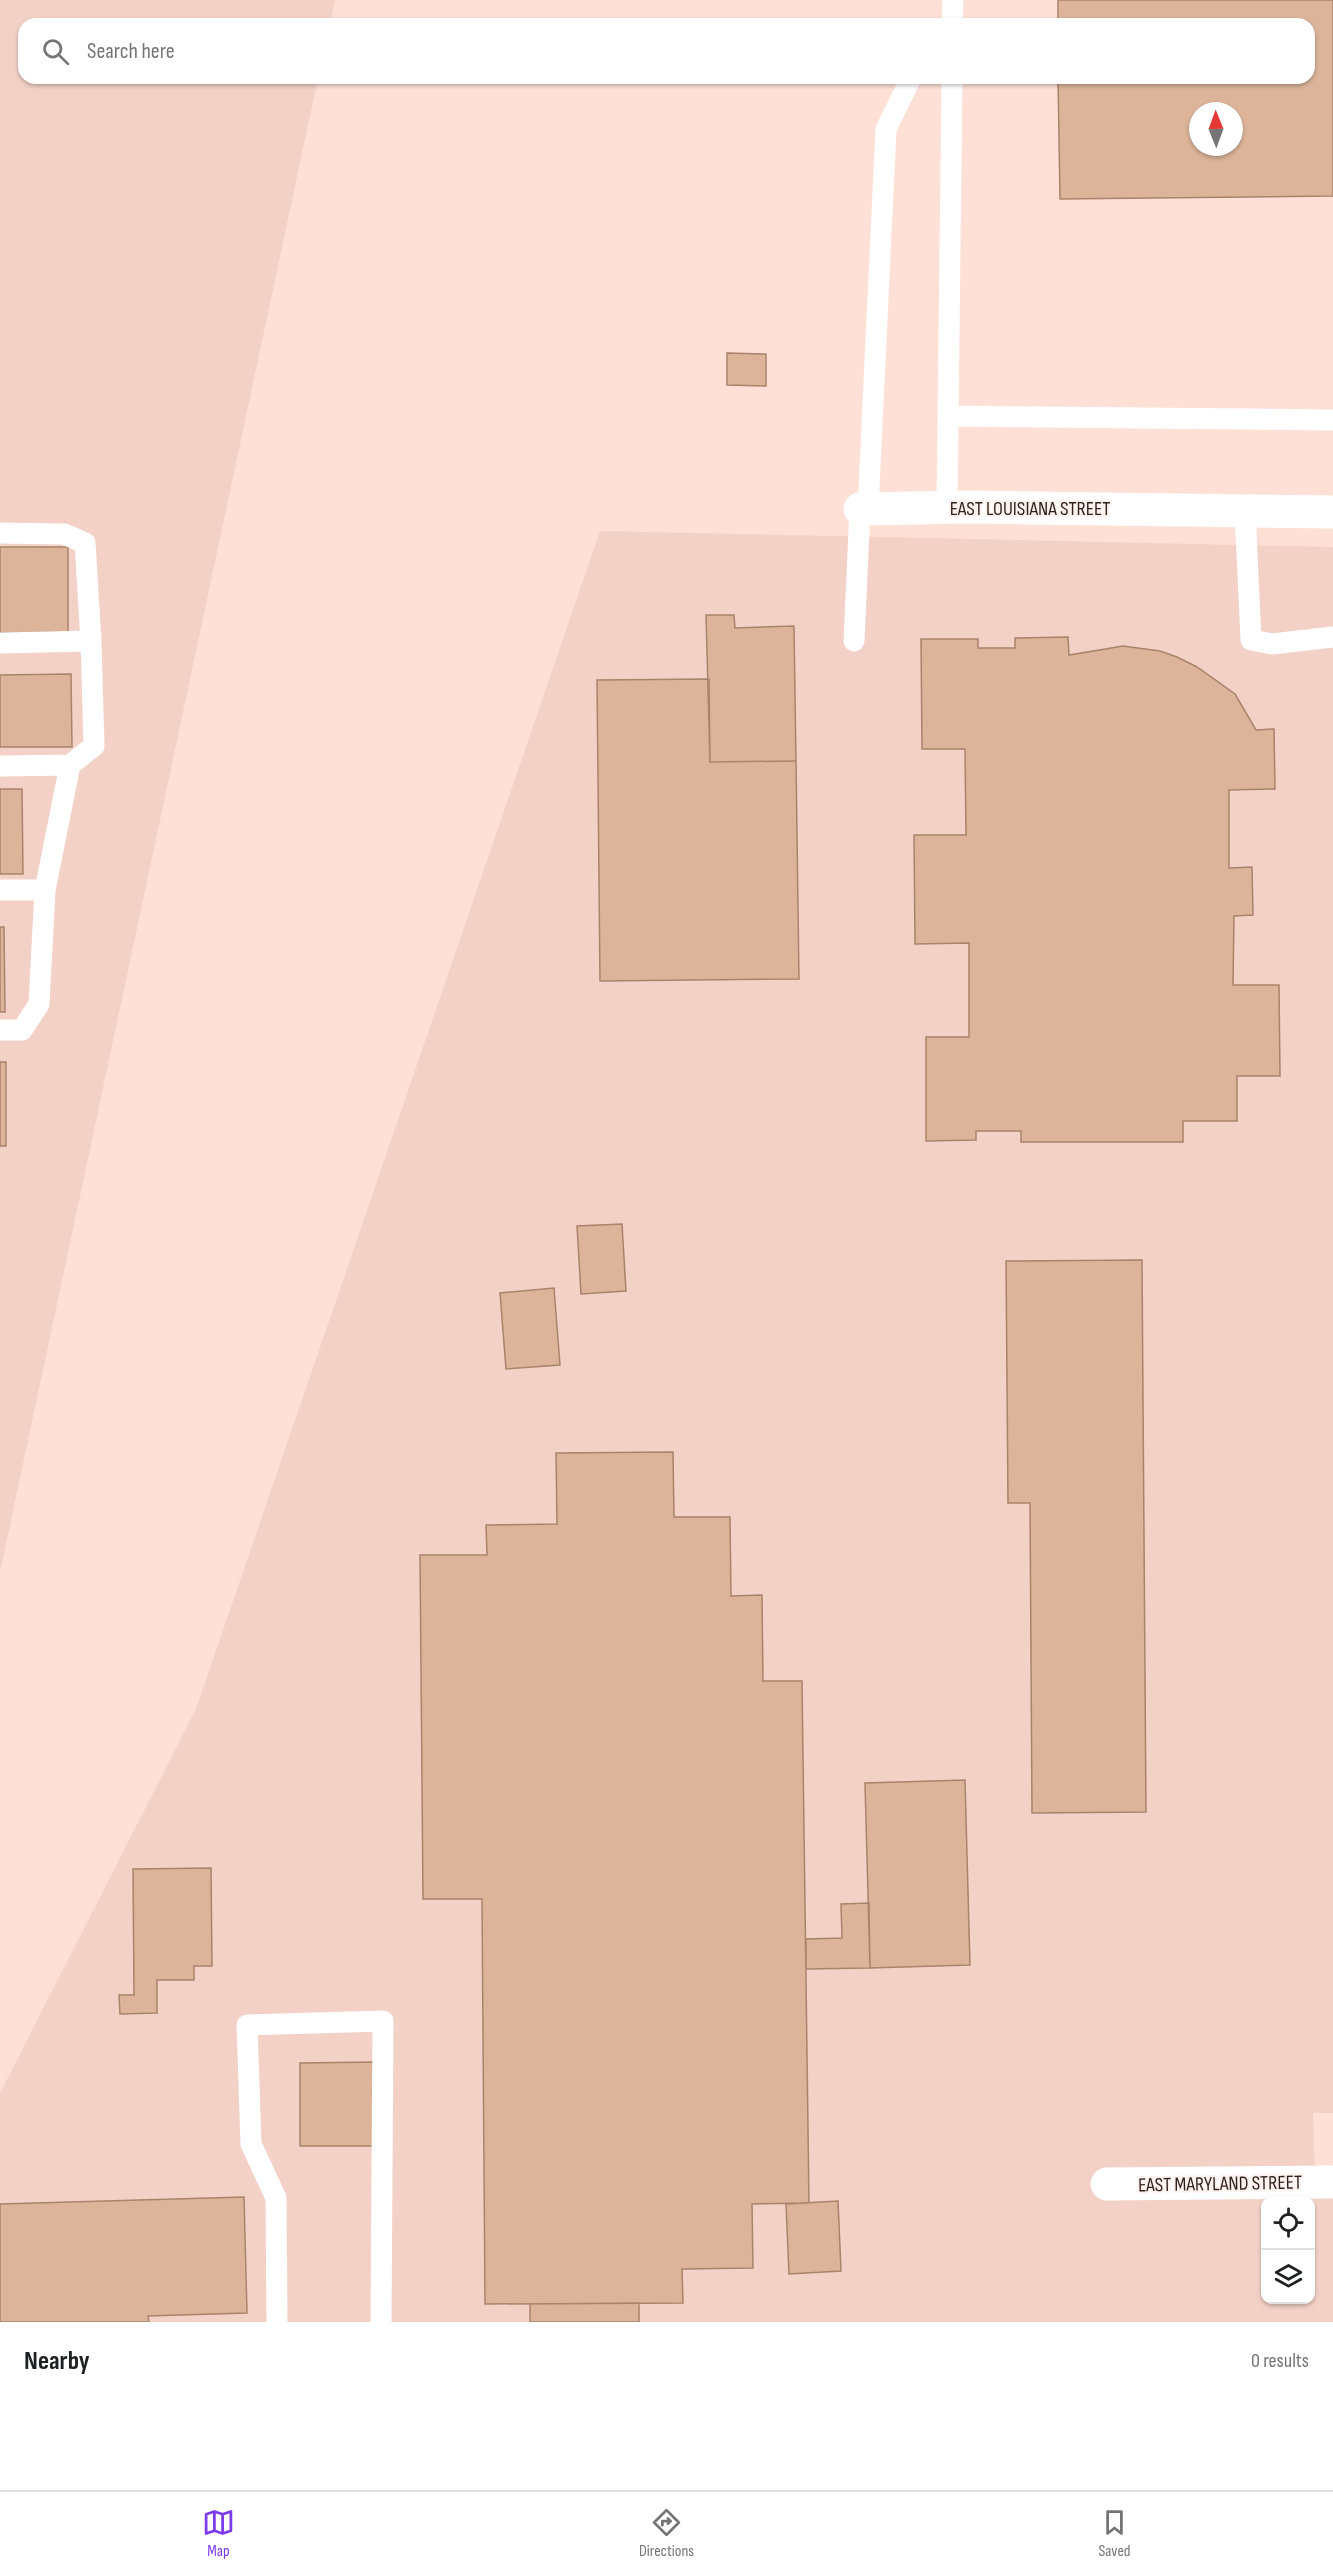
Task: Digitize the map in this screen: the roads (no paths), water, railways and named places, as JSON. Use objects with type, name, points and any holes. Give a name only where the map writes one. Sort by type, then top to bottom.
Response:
[{"type":"street","name":"EAST LOUISIANA STREET","points":[[864,509],[947,507],[1333,512]]},
{"type":"street","name":"EAST MARYLAND STREET","points":[[1107,2184],[1333,2182]]},
{"type":"lane","points":[[952,18],[953,0]]},
{"type":"lane","points":[[854,641],[886,129],[907,84]]},
{"type":"lane","points":[[947,507],[952,84]]},
{"type":"lane","points":[[948,416],[1333,420]]},
{"type":"lane","points":[[1245,510],[1251,640],[1272,644],[1333,637]]},
{"type":"lane","points":[[0,533],[64,534],[85,543],[94,746],[70,765],[0,766]]},
{"type":"lane","points":[[0,643],[91,641]]},
{"type":"lane","points":[[0,1030],[22,1030],[39,1004],[45,890],[70,765]]},
{"type":"lane","points":[[0,890],[45,890]]},
{"type":"lane","points":[[277,2322],[276,2198],[251,2144],[247,2025],[383,2020],[381,2322]]}]
